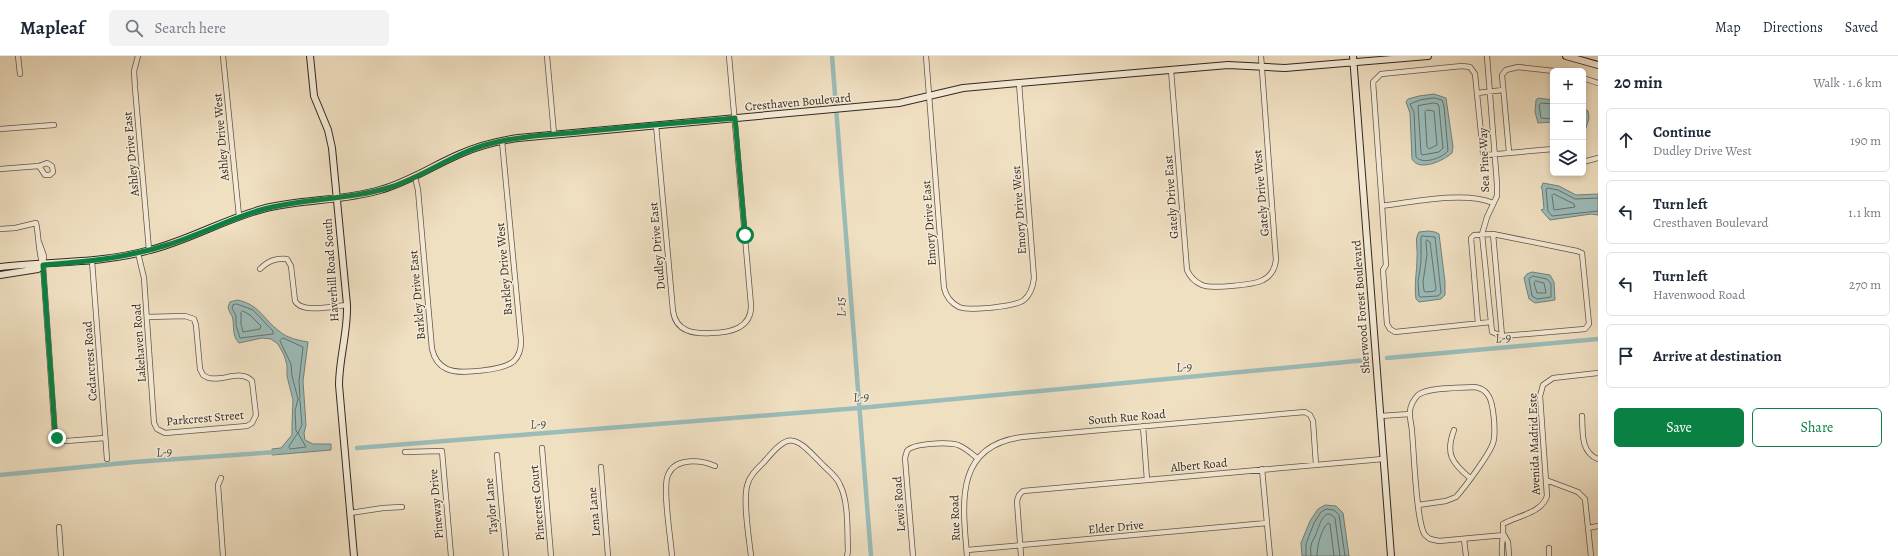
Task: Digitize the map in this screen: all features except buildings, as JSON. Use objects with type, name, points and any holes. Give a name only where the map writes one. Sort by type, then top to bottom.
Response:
[{"type":"street","points":[[18,56],[20,74]]},
{"type":"street","name":"Ashley Drive East","points":[[138,56],[134,71],[150,250]]},
{"type":"street","name":"Ashley Drive West","points":[[223,56],[239,216]]},
{"type":"street","name":"Haverhill Road South","points":[[310,56],[314,96],[331,141],[337,198],[347,327],[340,362],[339,385],[354,556]]},
{"type":"street","points":[[547,56],[554,134]]},
{"type":"street","points":[[729,56],[735,118]]},
{"type":"street","name":"Emory Drive East","points":[[926,56],[945,291],[951,301],[962,308],[994,306]]},
{"type":"street","name":"Gately Drive West","points":[[1232,285],[1262,281],[1270,275],[1276,263],[1261,56]]},
{"type":"street","name":"Cresthaven Boulevard","points":[[0,267],[33,263],[43,265],[92,261],[150,250],[174,243],[239,216],[282,205],[378,191],[415,177],[460,154],[502,141],[554,134],[899,103],[963,88],[1228,65],[1297,68],[1354,59],[1428,56]]},
{"type":"street","name":"Sea Pine Way","points":[[1487,56],[1498,184],[1497,196],[1484,224],[1482,234],[1492,332],[1502,336]]},
{"type":"street","points":[[1566,56],[1598,65]]},
{"type":"street","name":"Sherwood Forest Boulevard","points":[[1354,59],[1391,556]]},
{"type":"street","points":[[1491,322],[1395,332],[1390,329],[1387,324],[1383,270],[1386,265],[1373,82],[1376,77],[1381,74],[1462,66],[1470,67],[1475,74],[1483,153],[1486,156],[1509,152],[1550,149]]},
{"type":"street","points":[[1509,152],[1502,75],[1510,68],[1550,71]]},
{"type":"street","name":"Gately Drive East","points":[[1171,70],[1187,270],[1192,278],[1202,285],[1213,287],[1232,285]]},
{"type":"street","points":[[1586,79],[1598,83]]},
{"type":"street","name":"Emory Drive West","points":[[994,306],[1013,304],[1022,301],[1030,293],[1034,284],[1019,83]]},
{"type":"street","points":[[1477,93],[1503,90]]},
{"type":"street","name":"Dudley Drive East","points":[[656,125],[674,314],[677,322],[686,331],[698,334],[730,332],[740,328],[748,320],[751,308],[735,118]]},
{"type":"street","points":[[0,129],[54,125]]},
{"type":"street","name":"Barkley Drive West","points":[[482,370],[502,367],[510,363],[517,356],[521,345],[502,141]]},
{"type":"street","points":[[1586,161],[1598,158]]},
{"type":"street","points":[[0,169],[39,166]]},
{"type":"street","name":"Barkley Drive East","points":[[415,177],[418,190],[434,355],[442,366],[450,370],[482,370]]},
{"type":"street","points":[[1382,206],[1447,198],[1484,199],[1493,203]]},
{"type":"street","points":[[0,229],[15,228],[36,223],[39,242],[44,256],[43,265],[55,435],[60,440],[66,441],[106,438]]},
{"type":"street","points":[[1478,323],[1471,238],[1474,235],[1493,234],[1582,253],[1589,324],[1585,329],[1502,336],[1493,234]]},
{"type":"street","name":"Lakehaven Road","points":[[138,253],[144,278],[154,423],[159,431]]},
{"type":"street","points":[[260,269],[268,262],[278,258],[287,259],[291,266],[295,301],[297,304],[305,308],[346,305]]},
{"type":"street","name":"Cedarcrest Road","points":[[92,261],[107,459]]},
{"type":"street","name":"Cresthaven Boulevard","points":[[0,275],[38,268],[43,265]]},
{"type":"street","name":"Parkcrest Street","points":[[147,317],[188,316],[194,319],[196,325],[200,369],[203,375],[212,378],[244,376],[252,380],[256,415],[252,423],[247,426],[173,432],[159,431]]},
{"type":"street","name":"Avenida Madrid Este","points":[[1504,535],[1503,524],[1538,509],[1543,505],[1547,496],[1540,390],[1545,382],[1553,378],[1598,373]]},
{"type":"street","points":[[1418,504],[1453,499],[1490,449],[1494,440],[1492,403],[1486,392],[1475,387],[1427,391],[1416,398],[1411,407],[1410,414],[1418,504],[1420,526],[1427,537],[1439,541],[1504,535]]},
{"type":"street","name":"South Rue Road","points":[[978,459],[996,445],[1016,438],[1305,412],[1310,415],[1313,421],[1316,465]]},
{"type":"street","points":[[1380,416],[1410,414]]},
{"type":"street","points":[[1582,416],[1585,447],[1591,455],[1598,459]]},
{"type":"street","points":[[1143,426],[1147,480]]},
{"type":"street","points":[[1454,430],[1450,441],[1452,458],[1456,466],[1470,478]]},
{"type":"street","points":[[751,556],[746,498],[747,484],[750,478],[777,447],[782,443],[792,441],[802,444],[840,483],[845,503],[847,556]]},
{"type":"street","name":"Lewis Road","points":[[913,556],[905,458],[907,452],[914,446],[952,444],[964,448],[978,459]]},
{"type":"street","name":"Pinecrest Court","points":[[542,448],[551,556]]},
{"type":"street","name":"Pineway Drive","points":[[405,452],[442,451],[451,556]]},
{"type":"street","name":"Taylor Lane","points":[[497,455],[506,556]]},
{"type":"street","name":"Rue Road","points":[[967,556],[963,496],[967,479],[978,459]]},
{"type":"street","name":"Albert Road","points":[[1020,545],[1017,501],[1019,495],[1026,490],[1383,459]]},
{"type":"street","points":[[672,556],[666,491],[668,474],[673,468],[688,462],[704,461],[715,466]]},
{"type":"street","name":"Lena Lane","points":[[601,467],[608,556]]},
{"type":"street","points":[[1262,469],[1270,556]]},
{"type":"street","points":[[221,478],[218,485],[223,556]]},
{"type":"street","points":[[1546,480],[1578,492],[1583,496],[1586,502],[1591,556]]},
{"type":"street","points":[[350,513],[402,507]]},
{"type":"street","name":"Elder Drive","points":[[967,550],[1267,523]]},
{"type":"street","points":[[1588,528],[1598,526]]},
{"type":"street","points":[[59,527],[61,556]]},
{"type":"street","points":[[1502,556],[1501,543],[1504,535]]},
{"type":"street","points":[[1504,535],[1508,542],[1509,556]]},
{"type":"street","points":[[1464,539],[1466,556]]},
{"type":"street","points":[[1020,545],[1021,556]]},
{"type":"street","points":[[1549,548],[1549,556]]},
{"type":"water","points":[[1434,94],[1446,98],[1453,147],[1452,153],[1437,162],[1420,165],[1415,163],[1412,159],[1410,113],[1406,102],[1408,99]]},
{"type":"water","points":[[1538,98],[1550,100],[1550,122],[1538,123],[1535,112],[1536,100]]},
{"type":"water","points":[[1586,109],[1588,111],[1589,118],[1586,128]]},
{"type":"water","points":[[1543,183],[1559,186],[1576,195],[1598,194],[1598,215],[1591,214],[1550,220],[1541,210],[1544,209],[1541,188]]},
{"type":"water","points":[[1428,231],[1439,234],[1445,282],[1445,295],[1441,299],[1419,302],[1416,299],[1415,293],[1417,254],[1416,244],[1419,232]]},
{"type":"water","points":[[1532,272],[1550,275],[1554,282],[1555,300],[1535,303],[1529,299],[1524,278],[1527,274]]},
{"type":"water","points":[[237,300],[256,308],[285,335],[308,342],[303,381],[306,425],[304,433],[305,440],[313,444],[331,444],[331,450],[272,455],[272,449],[281,448],[292,435],[293,400],[287,376],[287,365],[278,344],[271,339],[262,338],[239,343],[235,337],[233,319],[228,307],[230,302]]},
{"type":"water","points":[[1325,505],[1336,506],[1343,513],[1349,556],[1302,556],[1301,543],[1310,521],[1318,509]]},
{"type":"waterway","name":"L-15","points":[[832,56],[871,556]]},
{"type":"waterway","name":"L-9","points":[[1387,358],[1598,339]]},
{"type":"waterway","name":"L-9","points":[[357,448],[859,408],[1367,360]]},
{"type":"waterway","name":"L-9","points":[[0,475],[134,462],[277,452]]},
{"type":"route","points":[[57,438],[55,435],[43,265],[124,257],[174,243],[236,217],[264,209],[300,202],[347,197],[378,191],[415,177],[474,148],[502,141],[583,131],[735,118],[745,235]]}]
